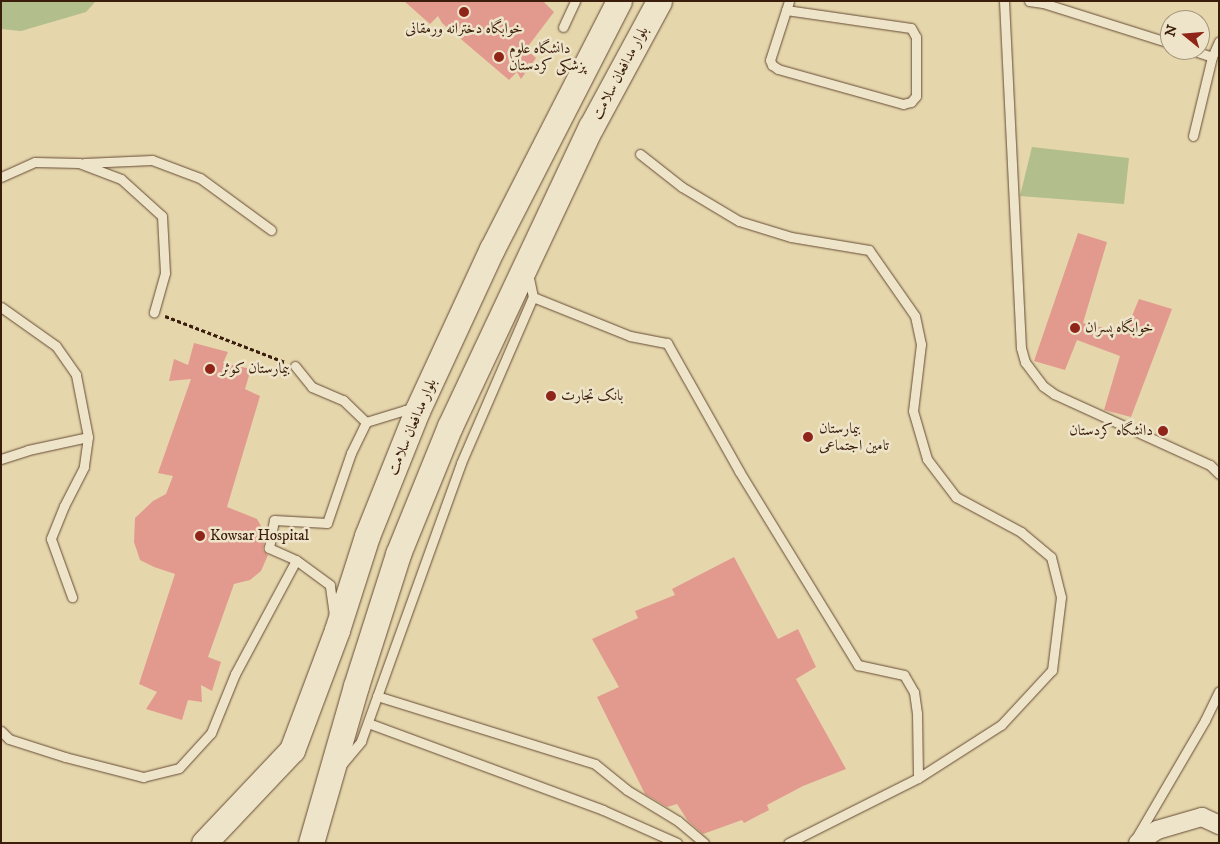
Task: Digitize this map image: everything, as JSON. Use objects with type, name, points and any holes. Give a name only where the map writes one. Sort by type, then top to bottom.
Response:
[{"type":"main road","name":"بلوار مدافعان سلامت","points":[[204,843],[292,750],[337,630],[367,536],[417,411],[492,249],[619,1]]},
{"type":"main road","name":"بلوار مدافعان سلامت","points":[[311,843],[356,686],[398,554],[450,426],[591,128],[659,1]]},
{"type":"street","points":[[1138,843],[1157,830],[1202,817],[1219,825]]},
{"type":"lane","points":[[563,27],[575,1]]},
{"type":"lane","points":[[1004,1],[1021,348],[1025,362],[1043,386],[1054,394],[1210,465],[1219,474]]},
{"type":"lane","points":[[1030,1],[1043,3],[1160,41]]},
{"type":"lane","points":[[788,6],[910,28],[916,37],[916,96],[911,102],[903,104],[778,69],[772,65],[770,60],[788,6]]},
{"type":"lane","points":[[1192,136],[1212,57],[1219,41]]},
{"type":"lane","points":[[640,154],[682,187],[739,221],[791,237],[869,250],[915,316],[921,344],[913,411],[926,459],[956,497],[1021,532],[1051,557],[1061,597],[1052,670],[1001,725],[918,778],[788,843]]},
{"type":"lane","points":[[1,177],[35,162],[79,163],[152,160],[200,178],[271,230]]},
{"type":"lane","points":[[79,163],[121,179],[162,216],[165,273],[154,312]]},
{"type":"lane","points":[[330,778],[361,740],[462,463],[533,297],[526,266]]},
{"type":"lane","points":[[533,297],[630,336],[667,343],[739,471],[858,665],[904,674],[914,692],[917,713],[918,778]]},
{"type":"lane","points":[[1,307],[56,346],[76,375],[88,437],[84,467],[64,506],[51,539],[72,597]]},
{"type":"lane","points":[[295,366],[312,387],[343,400],[366,422]]},
{"type":"lane","points":[[337,630],[330,585],[296,560],[269,548],[274,520],[327,523],[351,454],[366,422],[405,410],[417,411]]},
{"type":"lane","points":[[1,459],[28,450],[88,437]]},
{"type":"lane","points":[[1,731],[9,739],[143,777],[179,768],[211,733],[235,674],[296,560]]},
{"type":"lane","points":[[1134,843],[1205,720],[1219,691]]},
{"type":"lane","points":[[377,696],[595,764],[627,790],[678,822],[704,843]]},
{"type":"lane","points":[[368,723],[604,810],[677,843]]},
{"type":"path","points":[[154,312],[295,366]]},
{"type":"green space","points":[[1,1],[96,1],[86,12],[21,31],[1,29]]},
{"type":"green space","points":[[1032,147],[1129,158],[1124,204],[1020,196]]},
{"type":"building","points":[[404,1],[543,1],[554,12],[526,49],[536,58],[521,79],[517,72],[509,80],[442,23],[438,16],[430,24]]},
{"type":"building","name":"خوابگاه پسران","points":[[1078,233],[1107,242],[1083,323],[1125,333],[1139,299],[1172,309],[1131,417],[1104,410],[1120,356],[1077,340],[1065,370],[1034,361]]},
{"type":"building","name":"Kowsar Hospital","points":[[194,343],[228,352],[223,363],[251,369],[245,389],[260,396],[227,507],[257,519],[265,533],[263,550],[268,555],[261,571],[250,580],[234,584],[208,657],[221,662],[212,691],[201,685],[202,702],[188,700],[182,720],[146,709],[157,692],[139,684],[175,574],[140,560],[134,542],[135,518],[153,501],[166,494],[173,476],[158,473],[191,379],[169,381],[174,359],[188,365]]},
{"type":"building","points":[[734,557],[778,639],[798,629],[816,667],[796,679],[846,769],[803,786],[767,805],[769,810],[744,823],[742,820],[703,834],[688,821],[677,804],[667,807],[645,794],[597,697],[619,687],[592,639],[638,618],[635,611],[675,595],[672,589]]},
{"type":"place","name":"خوابگاه دخترانه ورمقانی","points":[[464,12]]},
{"type":"place","name":"دانشگاه علوم پزشکی کردستان","points":[[499,57]]},
{"type":"place","name":"خوابگاه پسران","points":[[1075,328]]},
{"type":"place","name":"بیمارستان کوثر","points":[[210,369]]},
{"type":"place","name":"بانک تجارت","points":[[551,396]]},
{"type":"place","name":"دانشگاه کردستان","points":[[1163,431]]},
{"type":"place","name":"بیمارستان تامین اجتماعی","points":[[808,437]]},
{"type":"place","name":"Kowsar Hospital","points":[[200,536]]}]
